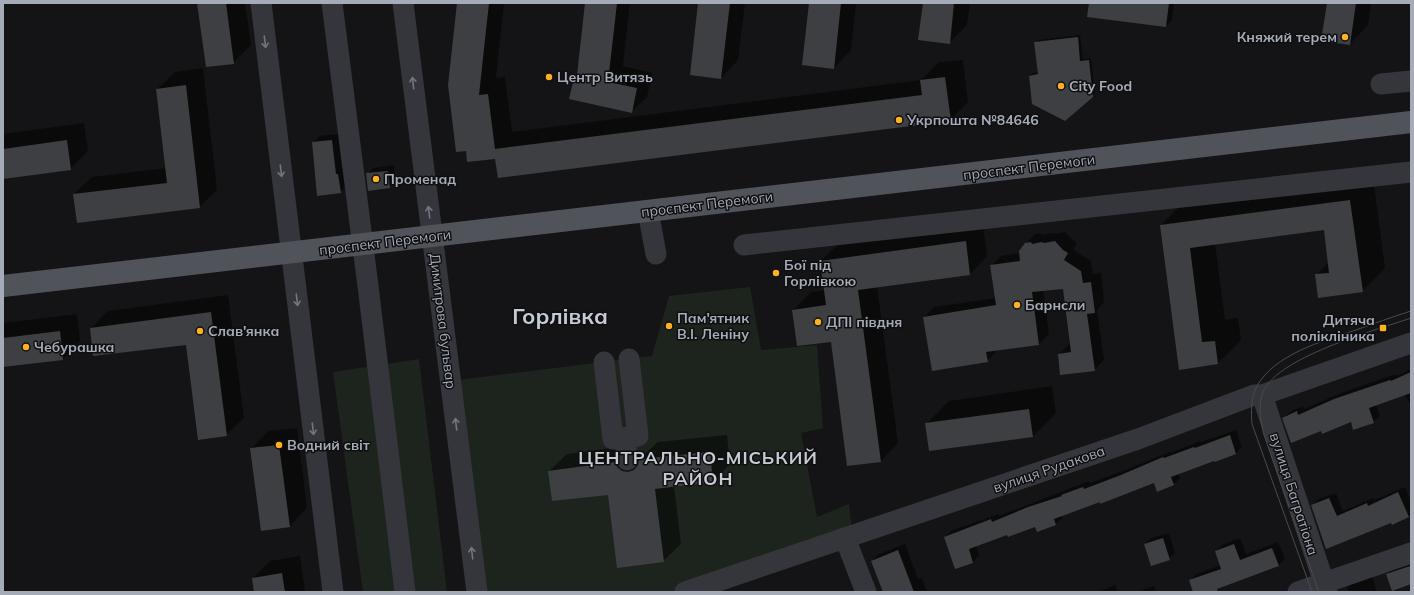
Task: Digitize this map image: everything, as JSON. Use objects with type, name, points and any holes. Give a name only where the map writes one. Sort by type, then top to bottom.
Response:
[{"type":"main road","name":"проспект Перемоги","points":[[3,286],[1411,122]]},
{"type":"street","points":[[260,3],[333,592]]},
{"type":"street","points":[[332,3],[405,592]]},
{"type":"street","name":"Димитрова бульвар","points":[[403,3],[477,592]]},
{"type":"street","points":[[1381,84],[1411,81]]},
{"type":"street","points":[[744,245],[1411,172]]},
{"type":"street","points":[[648,211],[656,254]]},
{"type":"street","name":"вулиця Рудакова","points":[[685,592],[1138,439],[1254,395],[1262,395],[1411,343]]},
{"type":"street","points":[[604,362],[614,439],[624,438],[638,436],[629,359]]},
{"type":"street","name":"вулиця Багратіона","points":[[1262,395],[1325,588]]},
{"type":"street","points":[[624,438],[627,460]]},
{"type":"street","points":[[845,538],[866,592]]},
{"type":"street","points":[[1298,592],[1325,588],[1411,553]]},
{"type":"shaded area","points":[[750,287],[761,350],[817,345],[823,428],[801,433],[817,517],[849,504],[853,538],[697,592],[484,592],[458,380],[652,356],[669,296]]},
{"type":"shaded area","points":[[419,359],[447,592],[363,592],[333,372]]},
{"type":"building","points":[[197,3],[226,3],[234,64],[206,67]]},
{"type":"building","points":[[457,3],[489,3],[479,95],[488,94],[495,149],[922,95],[920,80],[945,77],[951,121],[498,178],[495,159],[467,162],[466,151],[456,152],[448,85]]},
{"type":"building","points":[[585,3],[617,3],[608,82],[637,88],[632,113],[569,99],[575,74],[577,75]]},
{"type":"building","points":[[698,3],[730,3],[721,79],[690,75]]},
{"type":"building","points":[[809,3],[841,3],[834,69],[802,65]]},
{"type":"building","points":[[923,3],[954,3],[950,44],[918,40]]},
{"type":"building","points":[[1089,3],[1169,3],[1166,27],[1087,17]]},
{"type":"building","points":[[1327,3],[1356,3],[1350,45],[1321,41]]},
{"type":"building","name":"City Food","points":[[1078,37],[1080,61],[1089,60],[1093,97],[1065,121],[1032,104],[1029,76],[1038,74],[1034,42]]},
{"type":"building","points":[[186,85],[200,208],[77,223],[73,194],[167,183],[156,89]]},
{"type":"building","points":[[67,140],[71,170],[3,179],[3,149]]},
{"type":"building","points":[[332,140],[336,174],[338,174],[341,193],[317,196],[312,142]]},
{"type":"building","points":[[388,171],[390,188],[368,191],[366,173]]},
{"type":"building","points":[[1350,200],[1363,292],[1318,298],[1315,274],[1329,273],[1324,230],[1190,248],[1202,342],[1215,341],[1218,364],[1179,370],[1160,225]]},
{"type":"building","points":[[966,241],[970,275],[858,290],[881,462],[847,466],[831,342],[797,346],[792,310],[826,305],[820,261]]},
{"type":"building","name":"Барнсли","points":[[1055,241],[1068,253],[1064,260],[1081,271],[1083,283],[1091,282],[1095,313],[1087,314],[1095,371],[1060,375],[1058,354],[1071,352],[1063,289],[1032,292],[1039,345],[986,352],[988,362],[932,371],[923,317],[996,305],[990,265],[1020,261],[1019,251],[1025,243],[1031,242],[1032,244]]},
{"type":"building","points":[[211,312],[227,436],[198,440],[186,345],[93,356],[90,328]]},
{"type":"building","points":[[60,331],[63,360],[3,367],[3,338]]},
{"type":"building","points":[[1411,372],[1411,393],[1369,408],[1374,423],[1353,430],[1351,422],[1322,434],[1321,431],[1291,443],[1282,418],[1297,411],[1298,415],[1334,399],[1390,380],[1391,381]]},
{"type":"building","points":[[1029,409],[1033,437],[929,451],[925,423]]},
{"type":"building","points":[[1230,435],[1236,454],[1171,477],[1174,485],[1157,492],[1154,483],[1100,504],[1100,502],[1054,519],[1056,525],[1037,532],[1035,527],[1008,537],[1007,535],[969,549],[973,563],[955,569],[944,537],[991,519],[992,522],[1028,507],[1121,475],[1163,457],[1164,458],[1194,447],[1195,448]]},
{"type":"building","points":[[279,445],[290,527],[261,531],[250,448]]},
{"type":"building","points":[[710,452],[713,482],[655,489],[664,562],[617,568],[608,495],[552,501],[548,471],[615,462],[617,467],[622,471],[628,472],[634,470],[638,465],[639,459]]},
{"type":"building","points":[[1398,492],[1409,517],[1392,525],[1391,523],[1326,549],[1311,505],[1329,498],[1337,516],[1367,503],[1368,506]]},
{"type":"building","points":[[1163,538],[1170,560],[1151,566],[1144,544]]},
{"type":"building","points":[[1234,544],[1240,560],[1272,548],[1279,566],[1217,589],[1218,592],[1193,592],[1189,580],[1221,569],[1215,551]]},
{"type":"building","points":[[898,550],[914,592],[883,592],[871,561]]},
{"type":"building","points":[[1410,566],[1411,584],[1392,591],[1386,574]]},
{"type":"building","points":[[282,573],[285,592],[254,592],[252,578]]},
{"type":"tram line","points":[[1312,592],[1252,424],[1252,404],[1255,390],[1265,375],[1275,366],[1300,351],[1327,339],[1411,311]]},
{"type":"tram line","points":[[1319,592],[1264,435],[1260,410],[1262,395],[1270,382],[1285,369],[1305,358],[1328,347],[1411,318]]},
{"type":"place","name":"Княжий терем","points":[[1345,37]]},
{"type":"place","name":"Центр Витязь","points":[[549,77]]},
{"type":"place","name":"City Food","points":[[1061,86]]},
{"type":"place","name":"Укрпошта №84646","points":[[899,120]]},
{"type":"place","name":"Променад","points":[[376,179]]},
{"type":"place","name":"Бої під Горлівкою","points":[[776,273]]},
{"type":"place","name":"Барнсли","points":[[1017,305]]},
{"type":"place","name":"ДПІ півдня","points":[[818,322]]},
{"type":"place","name":"Пам'ятник В.І. Леніну","points":[[669,326]]},
{"type":"place","name":"Дитяча полікліника","points":[[1383,328]]},
{"type":"place","name":"Слав'янка","points":[[200,331]]},
{"type":"place","name":"Чебурашка","points":[[26,347]]},
{"type":"place","name":"Водний світ","points":[[279,445]]},
{"type":"district","name":"Горлівка","points":[[560,316]]},
{"type":"district","name":"ЦЕНТРАЛЬНО-МІСЬКИЙ РАЙОН","points":[[698,468]]}]
